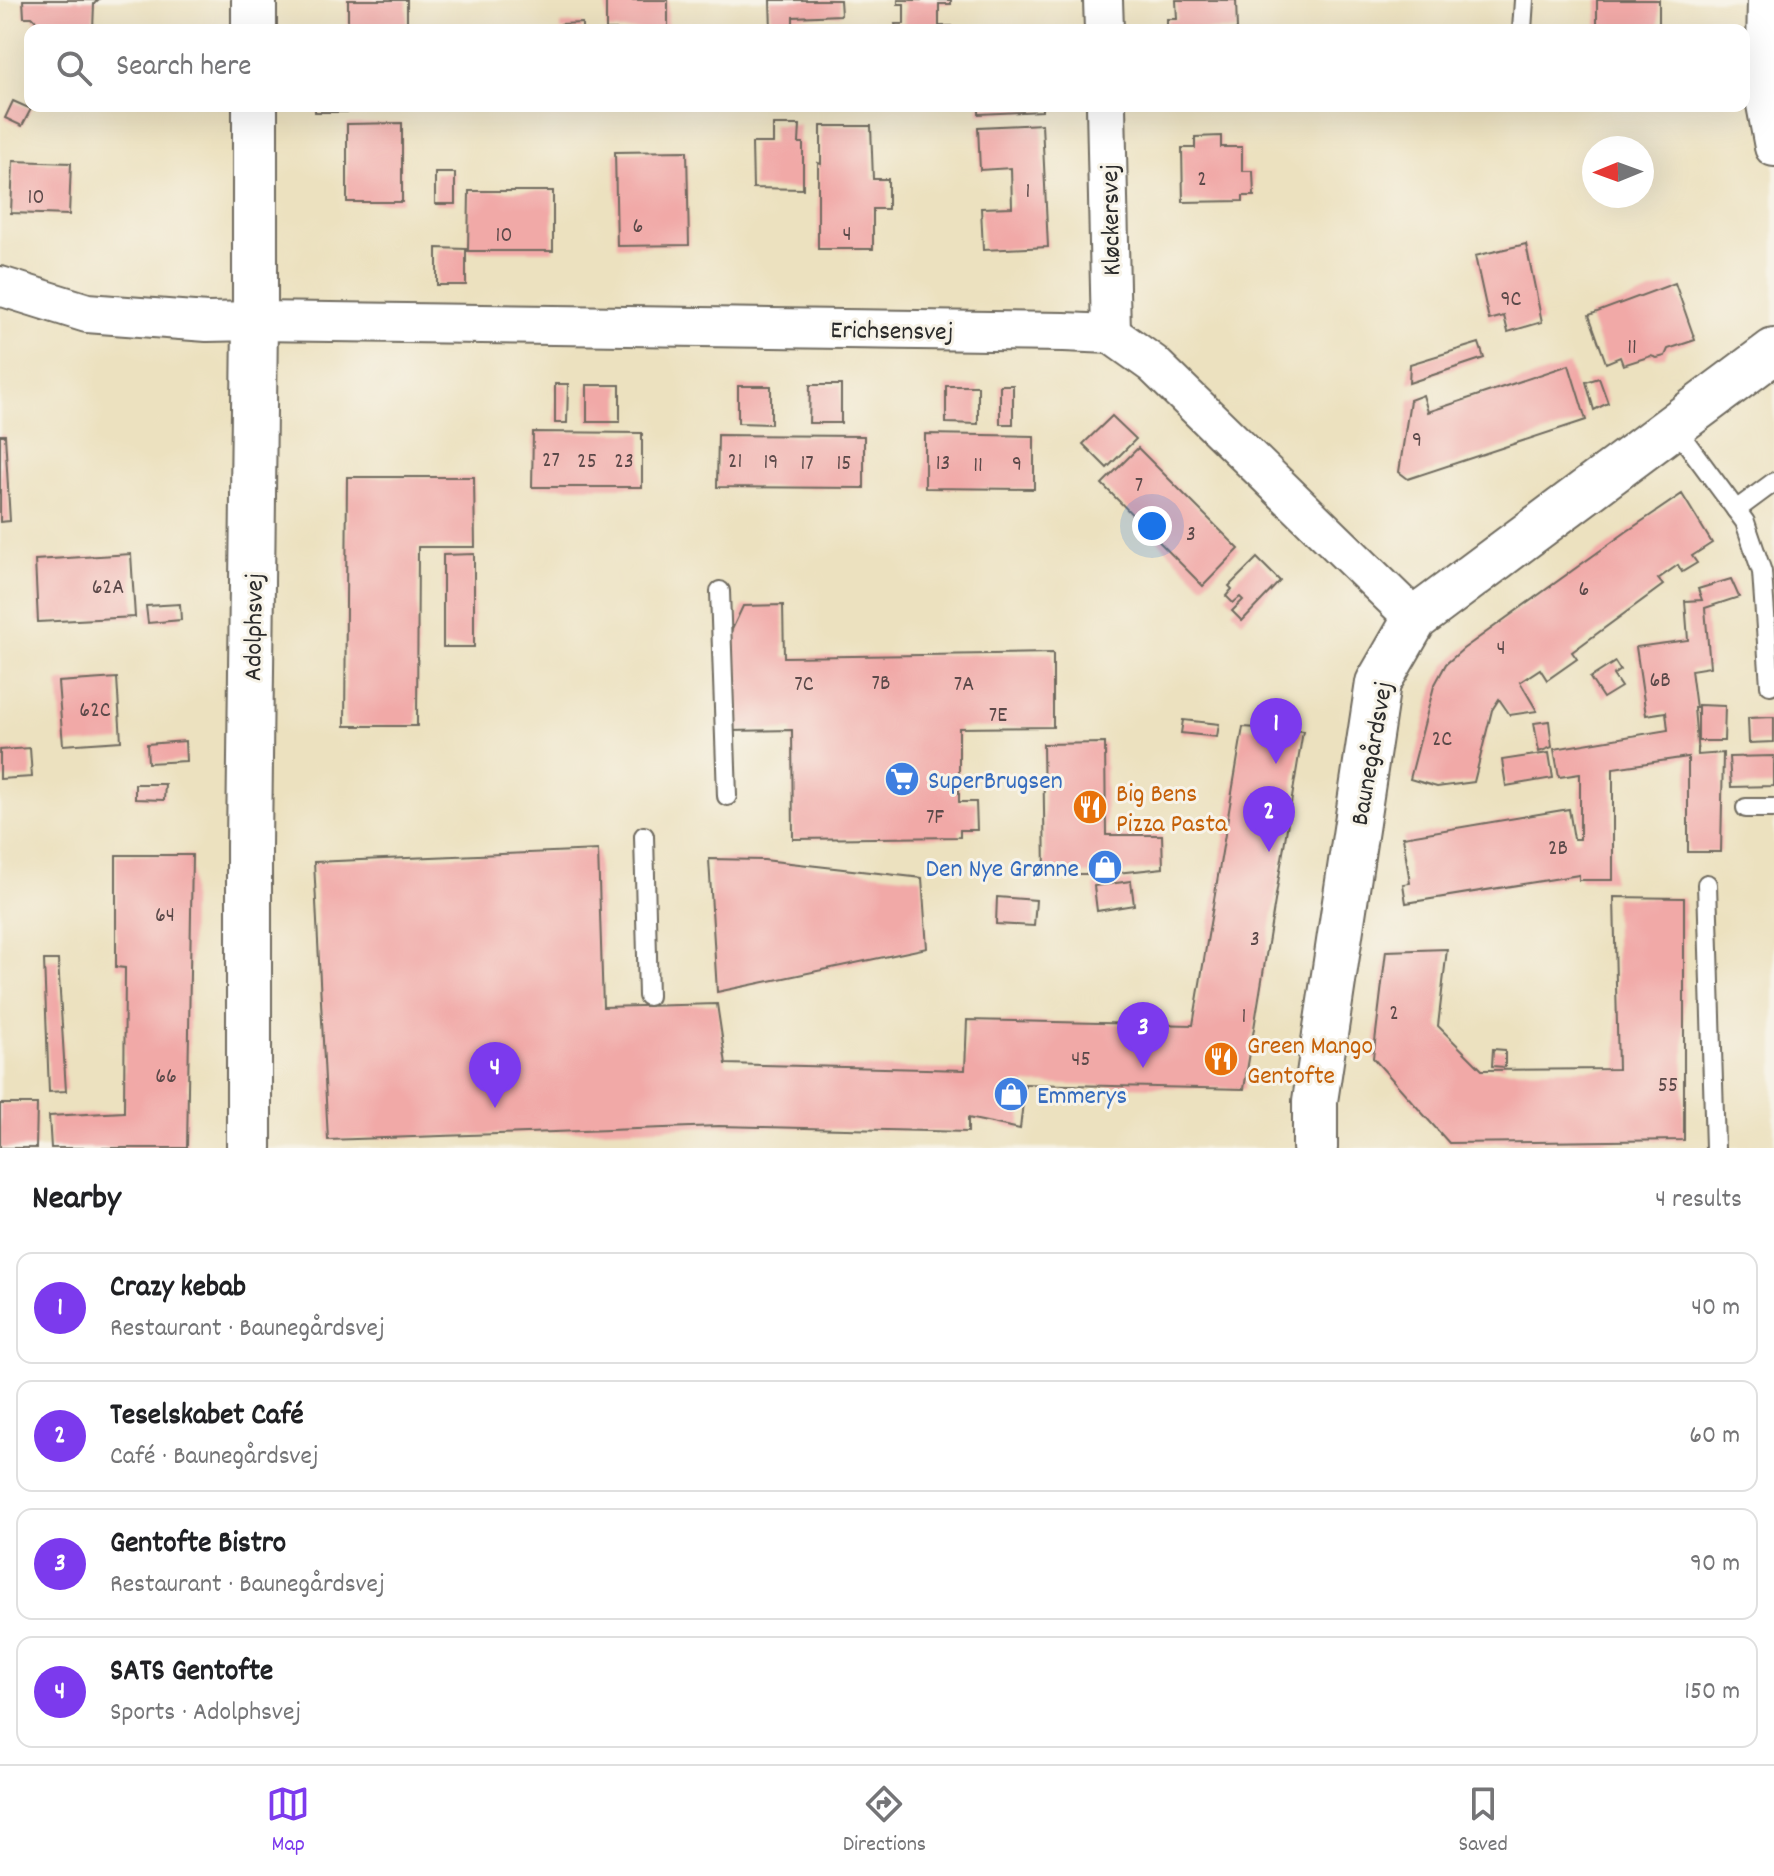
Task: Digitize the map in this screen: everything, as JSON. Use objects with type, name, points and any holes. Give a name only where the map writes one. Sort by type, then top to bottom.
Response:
[{"type":"street","points":[[254,0],[254,24]]},
{"type":"street","points":[[1103,0],[1104,24]]},
{"type":"street","points":[[1767,0],[1765,99],[1774,147]]},
{"type":"street","name":"Adolphsvej","points":[[249,1148],[255,112]]},
{"type":"street","name":"Kløckersvej","points":[[1106,112],[1111,334]]},
{"type":"street","name":"Erichsensvej","points":[[0,286],[87,313],[207,322],[1111,334]]},
{"type":"street","points":[[1111,334],[1153,364],[1415,619]]},
{"type":"street","name":"Baunegårdsvej","points":[[1315,1148],[1315,1101],[1378,683],[1415,619],[1774,351]]},
{"type":"lane","points":[[1522,24],[1524,0]]},
{"type":"lane","points":[[1674,426],[1745,522],[1762,572],[1770,685]]},
{"type":"lane","points":[[1736,510],[1774,482]]},
{"type":"lane","points":[[720,591],[727,796]]},
{"type":"lane","points":[[1746,808],[1774,808]]},
{"type":"lane","points":[[644,836],[648,996]]},
{"type":"lane","points":[[1707,884],[1715,1148]]},
{"type":"building","points":[[23,0],[98,0],[94,4],[93,24],[39,24],[32,17],[24,17]]},
{"type":"building","points":[[348,0],[407,0],[407,24],[348,24]]},
{"type":"building","points":[[606,0],[668,0],[668,24],[606,24]]},
{"type":"building","points":[[770,0],[840,0],[841,15],[793,17],[793,24],[771,24]]},
{"type":"building","points":[[898,0],[951,0],[951,4],[939,4],[939,24],[904,24],[904,4],[898,4]]},
{"type":"building","points":[[1176,0],[1236,0],[1237,24],[1167,24],[1167,19],[1177,19]]},
{"type":"building","points":[[1597,0],[1659,0],[1659,24],[1597,24]]},
{"type":"building","points":[[13,101],[24,106],[24,112],[29,112],[22,126],[5,118]]},
{"type":"building","points":[[979,112],[1021,112],[979,114]]},
{"type":"building","points":[[402,123],[402,202],[347,202],[347,124]]},
{"type":"building","points":[[1042,124],[1048,247],[983,250],[981,208],[1012,207],[1011,168],[980,170],[978,127]]},
{"type":"building","points":[[773,125],[800,125],[803,189],[753,188],[752,143],[773,143]]},
{"type":"building","points":[[821,126],[871,126],[873,179],[888,179],[888,209],[873,209],[873,249],[818,249]]},
{"type":"building","points":[[1221,136],[1221,147],[1242,147],[1242,171],[1253,171],[1254,196],[1243,196],[1243,201],[1183,202],[1182,148],[1195,148],[1195,137]]},
{"type":"building","points":[[687,151],[689,245],[617,246],[615,152]]},
{"type":"building","points":[[13,161],[71,163],[69,215],[11,213]]},
{"type":"building","points":[[435,173],[455,173],[455,204],[435,204]]},
{"type":"building","points":[[469,191],[553,191],[553,251],[468,251]]},
{"type":"building","points":[[1526,244],[1542,322],[1508,332],[1504,316],[1489,320],[1475,256]]},
{"type":"building","points":[[437,248],[466,249],[466,285],[437,285]]},
{"type":"building","points":[[1675,283],[1695,340],[1668,349],[1665,356],[1651,356],[1623,365],[1620,357],[1606,363],[1589,315]]},
{"type":"building","points":[[1479,343],[1484,358],[1409,383],[1410,364]]},
{"type":"building","points":[[1569,365],[1586,420],[1408,479],[1399,472],[1410,400],[1423,395],[1428,412]]},
{"type":"building","points":[[1599,378],[1608,403],[1594,410],[1586,382]]},
{"type":"building","points":[[555,384],[568,384],[567,423],[555,423]]},
{"type":"building","points":[[587,385],[620,385],[620,422],[587,422]]},
{"type":"building","points":[[810,385],[841,385],[841,423],[809,423]]},
{"type":"building","points":[[1000,385],[1013,385],[1013,424],[1000,424]]},
{"type":"building","points":[[738,386],[771,386],[771,424],[738,423]]},
{"type":"building","points":[[946,386],[978,386],[978,424],[946,423]]},
{"type":"building","points":[[1112,416],[1136,439],[1107,468],[1083,444]]},
{"type":"building","points":[[533,432],[642,433],[642,487],[532,487]]},
{"type":"building","points":[[925,434],[1034,436],[1034,489],[925,488]]},
{"type":"building","points":[[0,435],[5,435],[10,521],[0,522]]},
{"type":"building","points":[[718,435],[864,436],[864,488],[717,487]]},
{"type":"building","points":[[1138,448],[1239,549],[1203,586],[1102,484]]},
{"type":"building","points":[[347,477],[474,477],[475,547],[418,547],[417,726],[345,726]]},
{"type":"building","points":[[1682,494],[1712,543],[1692,556],[1697,563],[1682,572],[1678,565],[1658,579],[1663,585],[1572,652],[1577,659],[1547,680],[1540,669],[1520,682],[1537,711],[1510,715],[1499,699],[1492,710],[1474,782],[1437,787],[1410,779],[1434,686],[1446,664]]},
{"type":"building","points":[[131,554],[135,617],[38,622],[35,560]]},
{"type":"building","points":[[474,554],[474,647],[443,647],[443,555]]},
{"type":"building","points":[[1257,558],[1280,581],[1242,621],[1232,611],[1243,600],[1240,597],[1233,603],[1226,596],[1232,589],[1229,586]]},
{"type":"building","points":[[1731,579],[1739,597],[1705,608],[1710,667],[1691,670],[1698,755],[1723,753],[1721,852],[1688,852],[1688,757],[1613,768],[1613,880],[1579,880],[1579,875],[1406,903],[1403,884],[1410,883],[1403,837],[1569,809],[1574,839],[1580,839],[1580,774],[1559,777],[1554,749],[1668,730],[1666,712],[1646,715],[1636,647],[1688,640],[1685,601],[1702,600],[1698,589]]},
{"type":"building","points":[[180,604],[181,620],[148,623],[146,606]]},
{"type":"building","points":[[783,605],[784,657],[1053,653],[1053,727],[959,728],[959,802],[976,802],[977,830],[960,830],[960,837],[793,839],[792,730],[730,731],[729,636],[743,606]]},
{"type":"building","points":[[1615,662],[1620,670],[1613,675],[1621,687],[1603,698],[1590,678]]},
{"type":"building","points":[[117,678],[121,741],[63,745],[58,682]]},
{"type":"building","points":[[1698,705],[1725,706],[1724,741],[1698,741]]},
{"type":"building","points":[[1774,717],[1774,742],[1749,743],[1748,718]]},
{"type":"building","points":[[1183,720],[1219,724],[1217,737],[1181,733]]},
{"type":"building","points":[[1549,721],[1552,747],[1539,752],[1534,723]]},
{"type":"building","points":[[1243,727],[1303,731],[1244,1089],[1025,1084],[1020,1129],[968,1118],[968,1132],[719,1126],[328,1140],[314,862],[598,850],[603,1007],[717,1004],[726,1064],[965,1070],[967,1020],[1193,1025]]},
{"type":"building","points":[[185,741],[186,761],[148,763],[147,744]]},
{"type":"building","points":[[1105,743],[1106,835],[1162,835],[1163,868],[1107,874],[1045,874],[1043,744]]},
{"type":"building","points":[[30,748],[32,777],[0,779],[0,750]]},
{"type":"building","points":[[1549,753],[1553,778],[1506,786],[1502,760]]},
{"type":"building","points":[[1774,756],[1774,786],[1731,787],[1729,757]]},
{"type":"building","points":[[135,784],[165,784],[164,800],[135,799]]},
{"type":"building","points":[[116,855],[192,855],[187,1148],[51,1148],[49,1116],[124,1112],[125,968],[116,967]]},
{"type":"building","points":[[709,859],[764,860],[922,878],[927,948],[717,992]]},
{"type":"building","points":[[1131,881],[1134,905],[1097,911],[1094,886]]},
{"type":"building","points":[[997,897],[1036,900],[1034,926],[996,924]]},
{"type":"building","points":[[1614,897],[1684,898],[1684,1140],[1449,1143],[1373,1058],[1386,951],[1447,949],[1438,1026],[1482,1070],[1618,1069]]},
{"type":"building","points":[[44,960],[58,960],[66,1091],[49,1092]]},
{"type":"building","points":[[1493,1049],[1505,1050],[1505,1067],[1492,1066]]},
{"type":"building","points":[[0,1104],[37,1104],[36,1148],[0,1148]]},
{"type":"place","name":"Crazy kebab","points":[[1276,764]]},
{"type":"place","name":"SuperBrugsen","points":[[902,779]]},
{"type":"place","name":"Big Bens Pizza Pasta","points":[[1090,807]]},
{"type":"place","name":"Teselskabet Café","points":[[1269,852]]},
{"type":"place","name":"Den Nye Grønne","points":[[1105,867]]},
{"type":"place","name":"Green Mango Gentofte","points":[[1221,1059]]},
{"type":"place","name":"Gentofte Bistro","points":[[1143,1068]]},
{"type":"place","name":"Emmerys","points":[[1011,1094]]},
{"type":"place","name":"SATS Gentofte","points":[[495,1108]]}]
